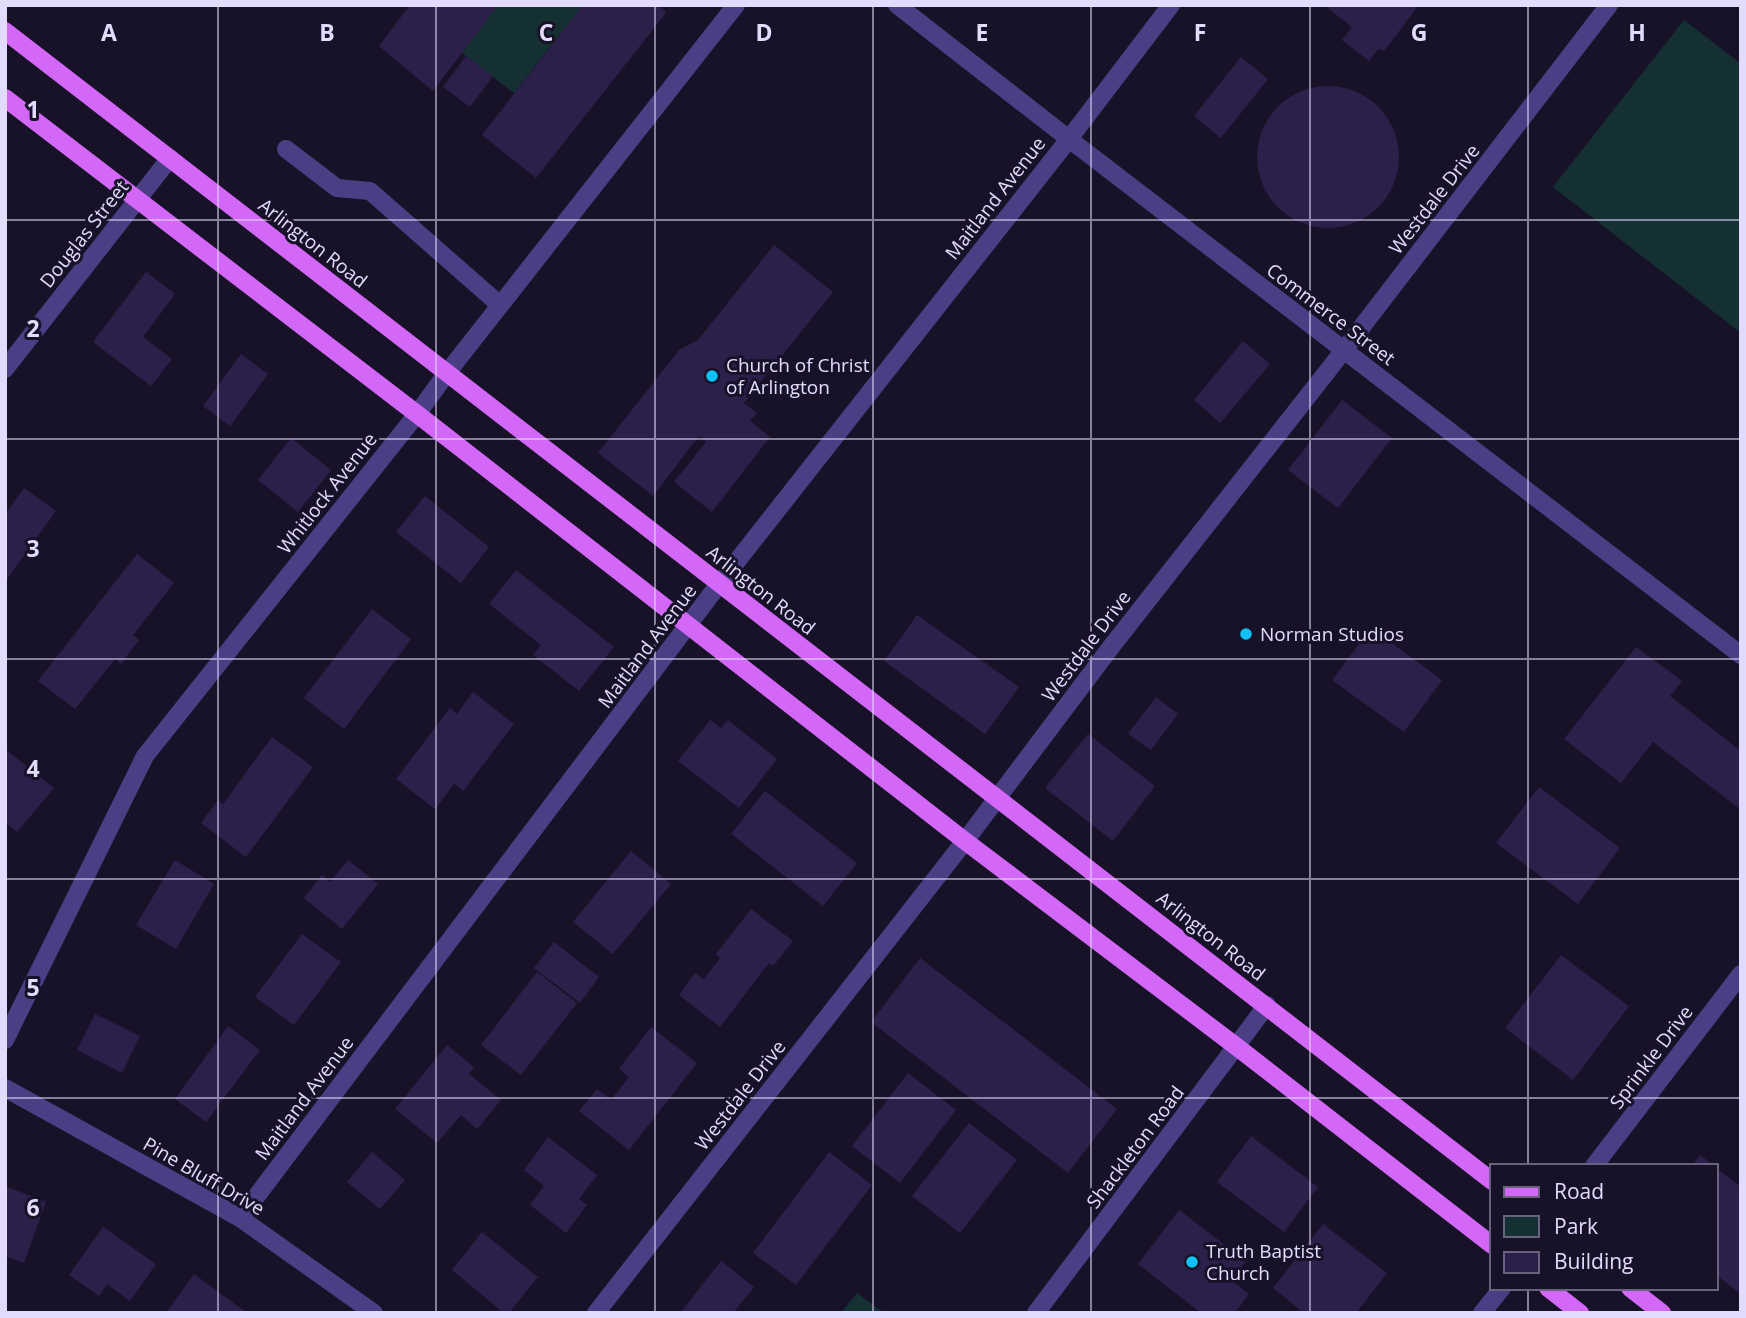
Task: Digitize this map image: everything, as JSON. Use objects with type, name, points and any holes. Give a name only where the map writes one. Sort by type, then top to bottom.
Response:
[{"type":"main road","name":"Arlington Road","points":[[5,31],[1490,1179]]},
{"type":"main road","points":[[5,98],[1490,1243]]},
{"type":"main road","points":[[1551,1290],[1580,1313]]},
{"type":"main road","points":[[1633,1290],[1662,1313]]},
{"type":"street","name":"Whitlock Avenue","points":[[5,1040],[145,756],[417,414],[736,5]]},
{"type":"street","name":"Commerce Street","points":[[897,5],[1741,655]]},
{"type":"street","name":"Maitland Avenue","points":[[240,1218],[719,584],[1171,5]]},
{"type":"street","name":"Westdale Drive","points":[[596,1313],[965,841],[1111,647],[1609,5]]},
{"type":"street","points":[[286,149],[337,188],[370,191],[500,305]]},
{"type":"street","name":"Douglas Street","points":[[5,369],[170,158]]},
{"type":"street","name":"Sprinkle Drive","points":[[1596,1164],[1741,974]]},
{"type":"street","name":"Shackleton Road","points":[[1036,1313],[1267,1005]]},
{"type":"street","name":"Pine Bluff Drive","points":[[5,1088],[240,1218],[374,1313]]},
{"type":"street","points":[[1482,1313],[1500,1290]]},
{"type":"green space","points":[[498,5],[583,5],[514,93],[462,53]]},
{"type":"green space","points":[[1684,20],[1741,64],[1741,333],[1553,187]]},
{"type":"green space","points":[[857,1293],[884,1313],[841,1313]]},
{"type":"building","points":[[410,5],[498,5],[433,91],[379,46]]},
{"type":"building","points":[[583,5],[660,5],[666,13],[536,178],[482,135]]},
{"type":"building","points":[[1324,5],[1419,5],[1384,51],[1378,49],[1369,61],[1342,40],[1352,27]]},
{"type":"building","points":[[466,56],[493,76],[470,107],[443,87]]},
{"type":"building","points":[[1241,57],[1268,79],[1221,138],[1194,116]]},
{"type":"building","points":[[1328,86],[1355,91],[1378,107],[1394,130],[1399,157],[1394,184],[1378,207],[1355,223],[1328,228],[1301,223],[1278,207],[1262,184],[1257,157],[1262,130],[1278,107],[1301,91]]},
{"type":"building","name":"Church of Christ of Arlington","points":[[774,245],[833,292],[744,403],[757,413],[750,421],[770,437],[712,512],[674,482],[706,442],[699,436],[653,496],[598,453],[679,350],[698,340]]},
{"type":"building","points":[[146,272],[175,294],[143,337],[172,359],[151,386],[93,342]]},
{"type":"building","points":[[1243,341],[1270,364],[1220,423],[1194,400]]},
{"type":"building","points":[[241,354],[268,374],[230,426],[203,406]]},
{"type":"building","points":[[1342,400],[1392,438],[1338,508],[1288,470]]},
{"type":"building","points":[[291,438],[331,470],[298,512],[258,480]]},
{"type":"building","points":[[24,488],[56,511],[5,582],[5,514]]},
{"type":"building","points":[[425,496],[489,547],[461,583],[396,532]]},
{"type":"building","points":[[137,554],[174,583],[133,635],[139,640],[121,664],[115,659],[75,709],[38,681]]},
{"type":"building","points":[[516,570],[614,647],[579,691],[533,655],[541,645],[489,604]]},
{"type":"building","points":[[372,609],[411,639],[344,729],[304,698]]},
{"type":"building","points":[[917,615],[1019,687],[985,734],[884,661]]},
{"type":"building","points":[[1371,628],[1442,680],[1404,732],[1332,680]]},
{"type":"building","points":[[1636,647],[1682,681],[1670,696],[1741,751],[1741,810],[1653,742],[1621,783],[1564,739]]},
{"type":"building","points":[[473,692],[514,724],[463,791],[454,784],[435,809],[396,779],[450,708],[457,714]]},
{"type":"building","points":[[1156,697],[1178,714],[1151,750],[1128,734]]},
{"type":"building","points":[[710,720],[721,728],[728,720],[777,759],[739,808],[678,761]]},
{"type":"building","points":[[1088,734],[1155,786],[1113,841],[1045,788]]},
{"type":"building","points":[[272,737],[313,767],[246,857],[201,823],[218,800],[223,804]]},
{"type":"building","points":[[5,749],[54,788],[17,832],[5,822]]},
{"type":"building","points":[[1539,787],[1620,848],[1578,904],[1496,843]]},
{"type":"building","points":[[765,791],[857,863],[823,906],[731,834]]},
{"type":"building","points":[[631,851],[671,884],[613,954],[573,922]]},
{"type":"building","points":[[175,860],[214,884],[176,949],[136,925]]},
{"type":"building","points":[[348,860],[378,884],[342,929],[304,898],[322,875],[330,882]]},
{"type":"building","points":[[751,909],[793,941],[773,966],[769,963],[720,1027],[679,995],[695,973],[704,979],[720,958],[716,954]]},
{"type":"building","points":[[302,934],[341,962],[294,1025],[255,997]]},
{"type":"building","points":[[554,942],[599,977],[580,1003],[534,968]]},
{"type":"building","points":[[1561,955],[1629,1006],[1573,1080],[1505,1028]]},
{"type":"building","points":[[920,958],[1117,1109],[1068,1173],[871,1022]]},
{"type":"building","points":[[537,972],[577,1003],[521,1075],[481,1045]]},
{"type":"building","points":[[95,1014],[140,1036],[122,1073],[77,1050]]},
{"type":"building","points":[[228,1026],[260,1050],[206,1122],[175,1099]]},
{"type":"building","points":[[651,1027],[697,1063],[629,1150],[579,1111],[597,1089],[611,1100],[629,1077],[619,1069]]},
{"type":"building","points":[[447,1045],[474,1067],[469,1074],[501,1100],[477,1129],[461,1115],[437,1143],[395,1109]]},
{"type":"building","points":[[908,1073],[956,1110],[900,1183],[852,1146]]},
{"type":"building","points":[[969,1123],[1017,1160],[960,1233],[912,1196]]},
{"type":"building","points":[[1251,1136],[1318,1187],[1284,1232],[1217,1182]]},
{"type":"building","points":[[548,1137],[597,1175],[579,1199],[587,1205],[566,1233],[530,1205],[544,1186],[524,1170]]},
{"type":"building","points":[[372,1152],[405,1180],[380,1209],[347,1182]]},
{"type":"building","points":[[829,1152],[872,1185],[796,1285],[753,1253]]},
{"type":"building","points":[[1700,1155],[1711,1164],[1693,1164]]},
{"type":"building","points":[[1718,1170],[1741,1187],[1741,1294],[1718,1277]]},
{"type":"building","points":[[5,1186],[46,1202],[24,1263],[5,1256]]},
{"type":"building","name":"Truth Baptist Church","points":[[1179,1210],[1246,1261],[1231,1280],[1249,1294],[1235,1313],[1201,1313],[1138,1264]]},
{"type":"building","points":[[1323,1224],[1387,1273],[1356,1313],[1304,1313],[1273,1288]]},
{"type":"building","points":[[103,1227],[156,1264],[130,1301],[107,1284],[99,1296],[69,1275]]},
{"type":"building","points":[[482,1232],[538,1277],[509,1313],[504,1313],[452,1270]]},
{"type":"building","points":[[721,1261],[754,1287],[733,1313],[680,1313]]},
{"type":"building","points":[[194,1274],[247,1313],[166,1313]]},
{"type":"place","name":"Church of Christ of Arlington","points":[[712,376]]},
{"type":"place","name":"Norman Studios","points":[[1246,634]]},
{"type":"place","name":"Truth Baptist Church","points":[[1192,1262]]}]
